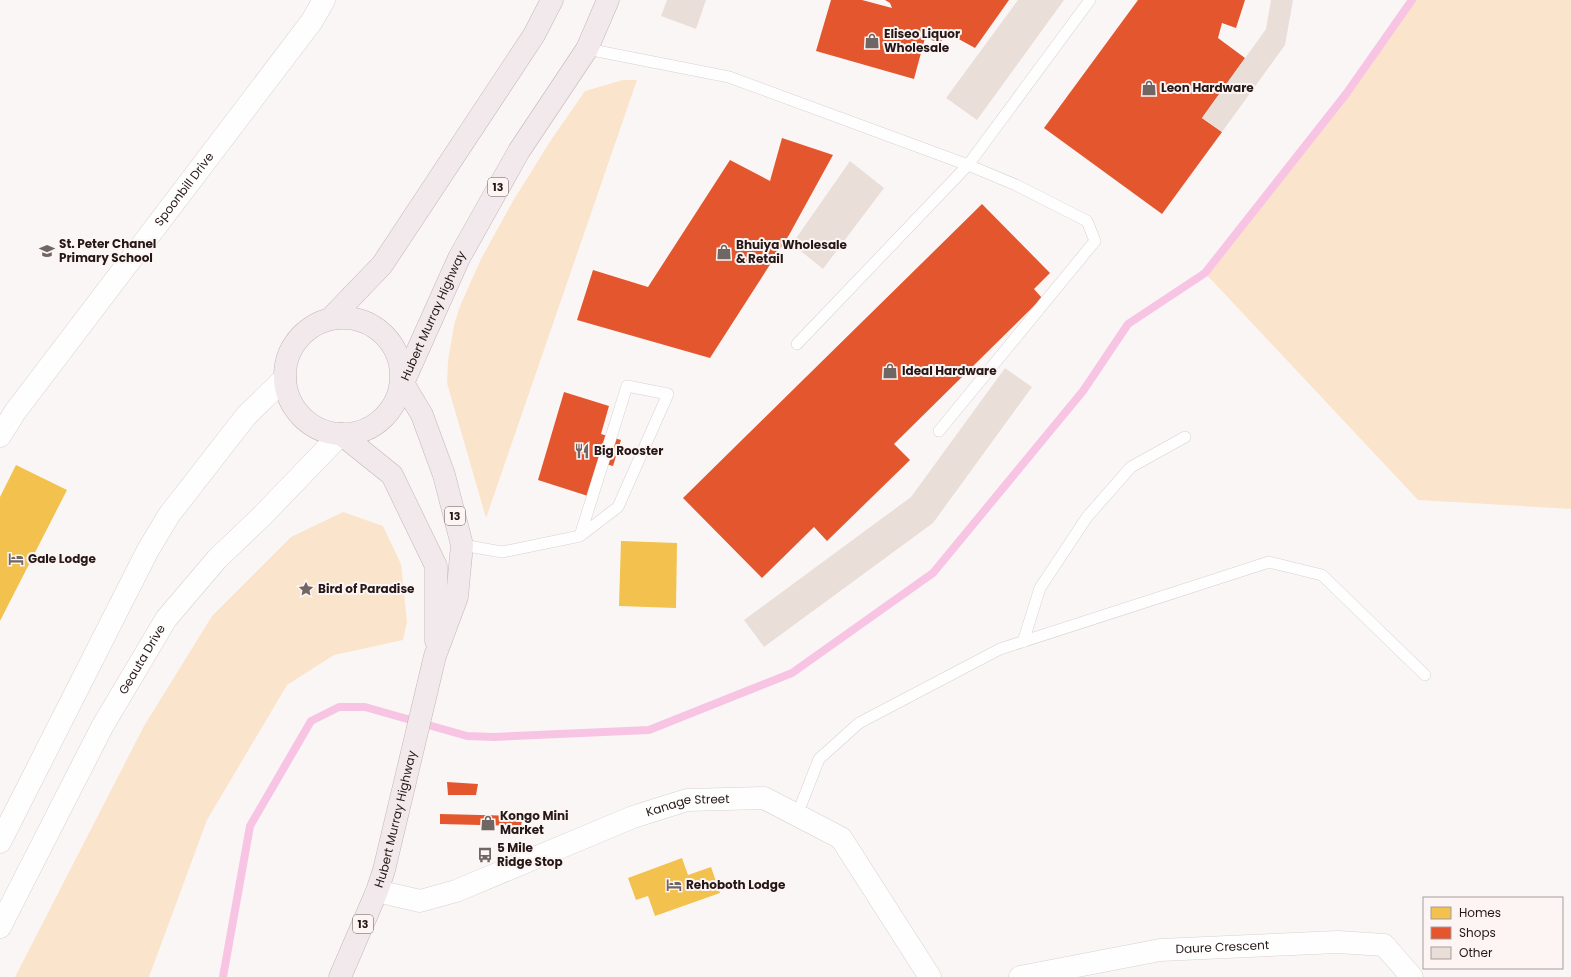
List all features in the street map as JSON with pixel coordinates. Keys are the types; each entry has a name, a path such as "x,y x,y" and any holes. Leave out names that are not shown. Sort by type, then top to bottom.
{"highway":[{"path":"330,319 382,265 534,35 552,0"},
{"name":"Hubert Murray Highway","path":"340,977 377,891 384,870 435,656 457,597 462,545 439,460 422,415 403,383 459,258 519,150 587,49 608,0"},
{"path":"348,317 366,322 381,331 393,345 399,361 403,383 397,400 384,418 364,431 342,434 326,433 312,425 298,413 288,397 285,378 287,359 296,341 311,327 330,319 348,317"},
{"name":"Hubert Murray Highway","path":"342,434 392,475 436,566 435,656"}],"street":[{"name":"Spoonbill Drive","path":"0,436 14,412 312,21 324,0"},
{"path":"0,842 148,550 169,515 246,416 285,378"},
{"name":"Geauta Drive","path":"0,927 102,727 166,619 217,559 268,511 342,434"},
{"name":"Kanage Street","path":"377,891 420,901 456,891 634,817 687,800 764,798 841,838 930,977"},
{"name":"Daure Crescent","path":"1020,977 1160,950 1338,942 1384,944 1412,977"}],"lane":[{"path":"797,344 968,164 1090,0"},
{"path":"587,49 729,77 968,164 1016,185 1087,221 1095,241 939,431"},
{"path":"462,545 502,552 580,536 618,507 668,394 627,386 580,536"},
{"path":"1023,642 1040,588 1087,517 1131,467 1184,437"},
{"path":"797,815 819,759 859,723 1000,649 1269,562 1322,575 1425,675"}],"shaded area":[{"path":"1412,0 1571,0 1571,509 1418,500 1205,273 1346,94"},
{"path":"623,80 637,80 486,518 447,383 448,361 454,325 460,306 481,259 513,201 551,140 585,91"},
{"path":"343,512 383,526 401,564 407,622 403,640 334,655 287,685 207,820 149,977 15,977 144,726 212,616 291,537"}],"building: Homes":[{"name":"Gale Lodge","path":"16,465 67,490 0,621 0,497"},
{"path":"621,541 677,543 676,608 619,606"},
{"name":"Rehoboth Lodge","path":"682,858 688,875 711,867 720,893 655,916 648,896 636,900 628,878"}],"building: Shops":[{"name":"Eliseo Liquor Wholesale","path":"831,0 862,0 892,8 890,3 885,0 1009,0 975,48 944,31 941,43 925,38 914,79 816,51"},
{"name":"Leon Hardware","path":"1138,0 1245,0 1236,28 1222,23 1218,38 1245,58 1202,118 1222,132 1162,214 1044,128"},
{"name":"Bhuiya Wholesale & Retail","path":"782,138 833,155 789,235 710,358 577,320 593,270 648,287 730,160 770,181"},
{"name":"Ideal Hardware","path":"982,204 1050,273 1034,289 1042,298 894,444 910,460 827,541 814,527 762,578 683,498"},
{"name":"Big Rooster","path":"564,392 609,406 601,434 621,440 613,466 598,462 588,496 538,480"},
{"path":"447,782 478,784 476,795 448,795"},
{"path":"440,814 523,816 521,826 440,824"}],"building: Other":[{"path":"667,0 706,0 696,29 661,16"},
{"path":"1018,0 1064,0 977,120 946,98"},
{"path":"1271,0 1293,0 1285,45 1222,132 1202,118 1266,29"},
{"path":"850,161 884,188 823,269 792,244"},
{"path":"1005,368 1032,387 933,523 764,647 744,620 911,497"}],"waterway":[{"path":"223,977 250,826 311,721 339,707 365,707 467,736 494,737 649,730 792,673 933,573 1083,391 1128,324 1205,273 1346,94 1412,0"}],"place":[{"name":"Eliseo Liquor Wholesale","path":"872,41"},
{"name":"Leon Hardware","path":"1149,88"},
{"name":"St. Peter Chanel Primary School","path":"47,251"},
{"name":"Bhuiya Wholesale & Retail","path":"724,252"},
{"name":"Ideal Hardware","path":"890,371"},
{"name":"Big Rooster","path":"582,451"},
{"name":"Gale Lodge","path":"16,559"},
{"name":"Bird of Paradise","path":"306,589"},
{"name":"Kongo Mini Market","path":"488,823"},
{"name":"5 Mile Ridge Stop","path":"485,855"},
{"name":"Rehoboth Lodge","path":"674,885"}]}
